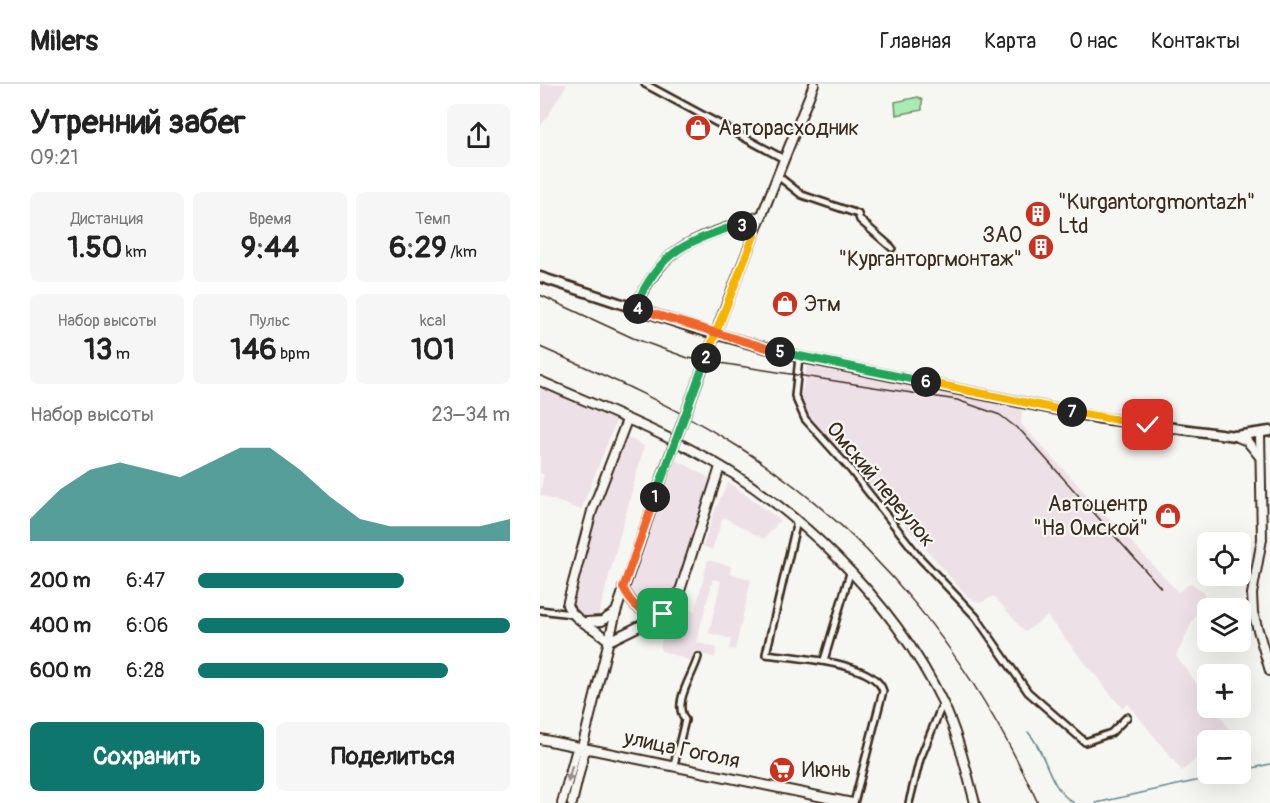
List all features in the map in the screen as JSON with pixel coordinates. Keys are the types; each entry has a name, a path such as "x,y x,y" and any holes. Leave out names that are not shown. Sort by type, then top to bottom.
{"main road":[{"path":"572,803 584,753 582,747 623,588 725,308 814,84"},
{"path":"634,308 657,268 673,251 703,236 762,215"},
{"path":"737,225 755,233"},
{"path":"540,277 634,308 799,357 1098,418 1235,436 1270,431"},
{"path":"540,381 690,449 720,467 797,521 850,573 912,646 943,703 952,725 975,803"},
{"path":"609,641 587,622 571,614 567,606 592,511 627,420"},
{"path":"1260,433 1262,539 1252,594 1253,613 1270,671"},
{"path":"1235,436 1247,441 1260,457"},
{"path":"609,641 668,612 677,600 720,467"},
{"path":"623,588 632,605 639,611 663,614"},
{"path":"587,622 602,621 616,612"},
{"name":"улица Гоголя","path":"540,739 853,803"},
{"path":"562,803 576,752 582,747"}],"street":[{"path":"645,84 784,159"},
{"path":"778,176 802,195 858,214 860,220 892,248"},
{"name":"Омский переулок","path":"799,357 795,396 805,419 850,469 920,558 976,617 1028,692 1085,742 1111,733 1127,717"},
{"path":"797,521 766,654 824,660 873,678 881,685 883,692 853,803"},
{"path":"824,660 850,573"},
{"path":"540,610 571,614"},
{"path":"674,765 685,720 681,715 680,705 698,657"},
{"path":"909,803 920,759 943,703"}],"shaded area":[{"path":"540,84 567,84 540,128"},
{"path":"807,366 1022,407 1021,424 1178,592 1191,583 1205,594 1203,598 1197,598 1197,611 1176,656 1197,684 1197,718 1222,718 1229,730 1197,730 1197,758 1182,771 1128,704 1122,708 1047,616 1025,632 994,596 979,603 967,596 809,416 801,396"},
{"path":"540,387 616,421 581,510 540,495 544,474 540,473"},
{"path":"623,435 644,446 598,617 579,616 570,608 594,512"},
{"path":"675,459 713,480 668,606 655,609 636,602 630,593"},
{"path":"728,482 780,520 764,539 723,517 712,550 703,546"},
{"path":"708,560 731,566 730,573 751,580 735,650 729,649 731,639 709,633 721,581 713,579 696,642 716,648 715,658 694,651 691,661 660,650 663,633 680,608 695,611"}],"green space":[{"path":"918,97 922,100 922,110 896,115 895,102"}],"waterway":[{"path":"1028,732 1040,750 1058,788 1074,803"},
{"path":"1251,768 1270,764"},
{"path":"1096,803 1197,781"}],"railway":[{"path":"540,295 633,338 688,358 957,400 1000,415 1022,432 1161,588"},
{"path":"540,347 643,394 718,434 791,484 836,521 878,561 951,650 983,699 1038,803"}],"place":[{"name":"Авторасходник","path":"698,128"},
{"name":"\"Kurgantorgmontazh\" Ltd","path":"1038,214"},
{"name":"ЗАО \"Курганторгмонтаж\"","path":"1041,247"},
{"name":"Этм","path":"785,304"},
{"name":"Автоцентр \"На Омской\"","path":"1168,516"},
{"name":"Июнь","path":"782,770"}],"route":[{"path":"663,614 648,614 639,611 632,605 623,588 666,466 696,387 725,308 755,233 744,226 737,225 703,236 683,245 666,257 634,308 698,328 756,346 799,357 1098,418 1148,425"}]}
